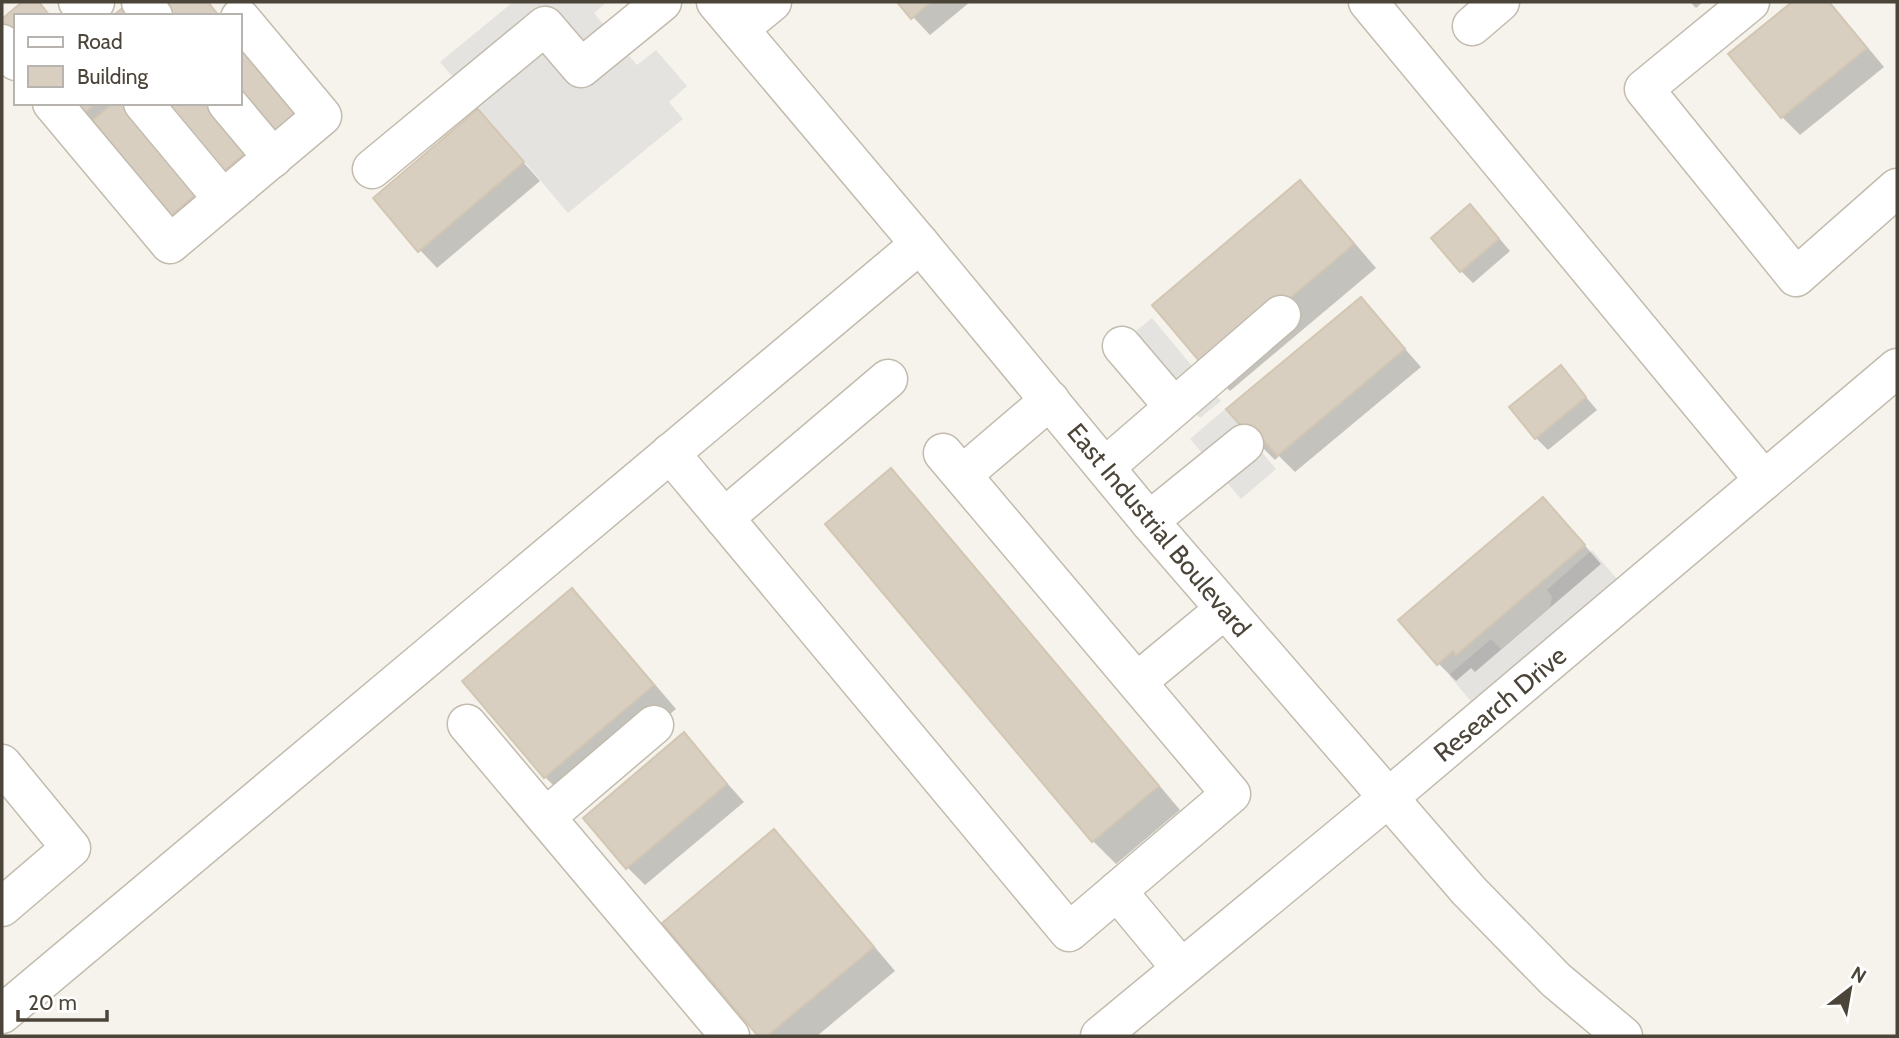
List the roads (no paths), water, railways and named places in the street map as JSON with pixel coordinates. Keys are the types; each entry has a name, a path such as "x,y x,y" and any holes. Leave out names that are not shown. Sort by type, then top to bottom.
{"street":[{"path":"372,169 545,26 581,68 662,2"},
{"path":"728,15 772,2"},
{"path":"1368,2 1764,480"},
{"path":"1750,2 1644,89 1796,277 1897,188"},
{"name":"East Industrial Boulevard","path":"728,15 1149,521 1388,798 1512,938 1556,980 1623,1036"},
{"path":"54,105 170,244 322,116 242,21"},
{"path":"2,44 14,59"},
{"path":"145,105 223,199"},
{"path":"228,105 272,158"},
{"path":"2,1014 920,243"},
{"path":"1105,467 1282,315"},
{"path":"1122,346 1174,407"},
{"name":"Research Drive","path":"1100,1036 1388,798 1897,368"},
{"path":"724,518 888,379"},
{"path":"670,453 1069,932 1231,794 952,464 1050,400"},
{"path":"1149,521 1244,444"},
{"path":"1137,682 1225,609"},
{"path":"467,724 730,1036"},
{"path":"546,817 654,724"},
{"path":"2,764 71,848 2,907"},
{"path":"1116,891 1181,968"}]}
